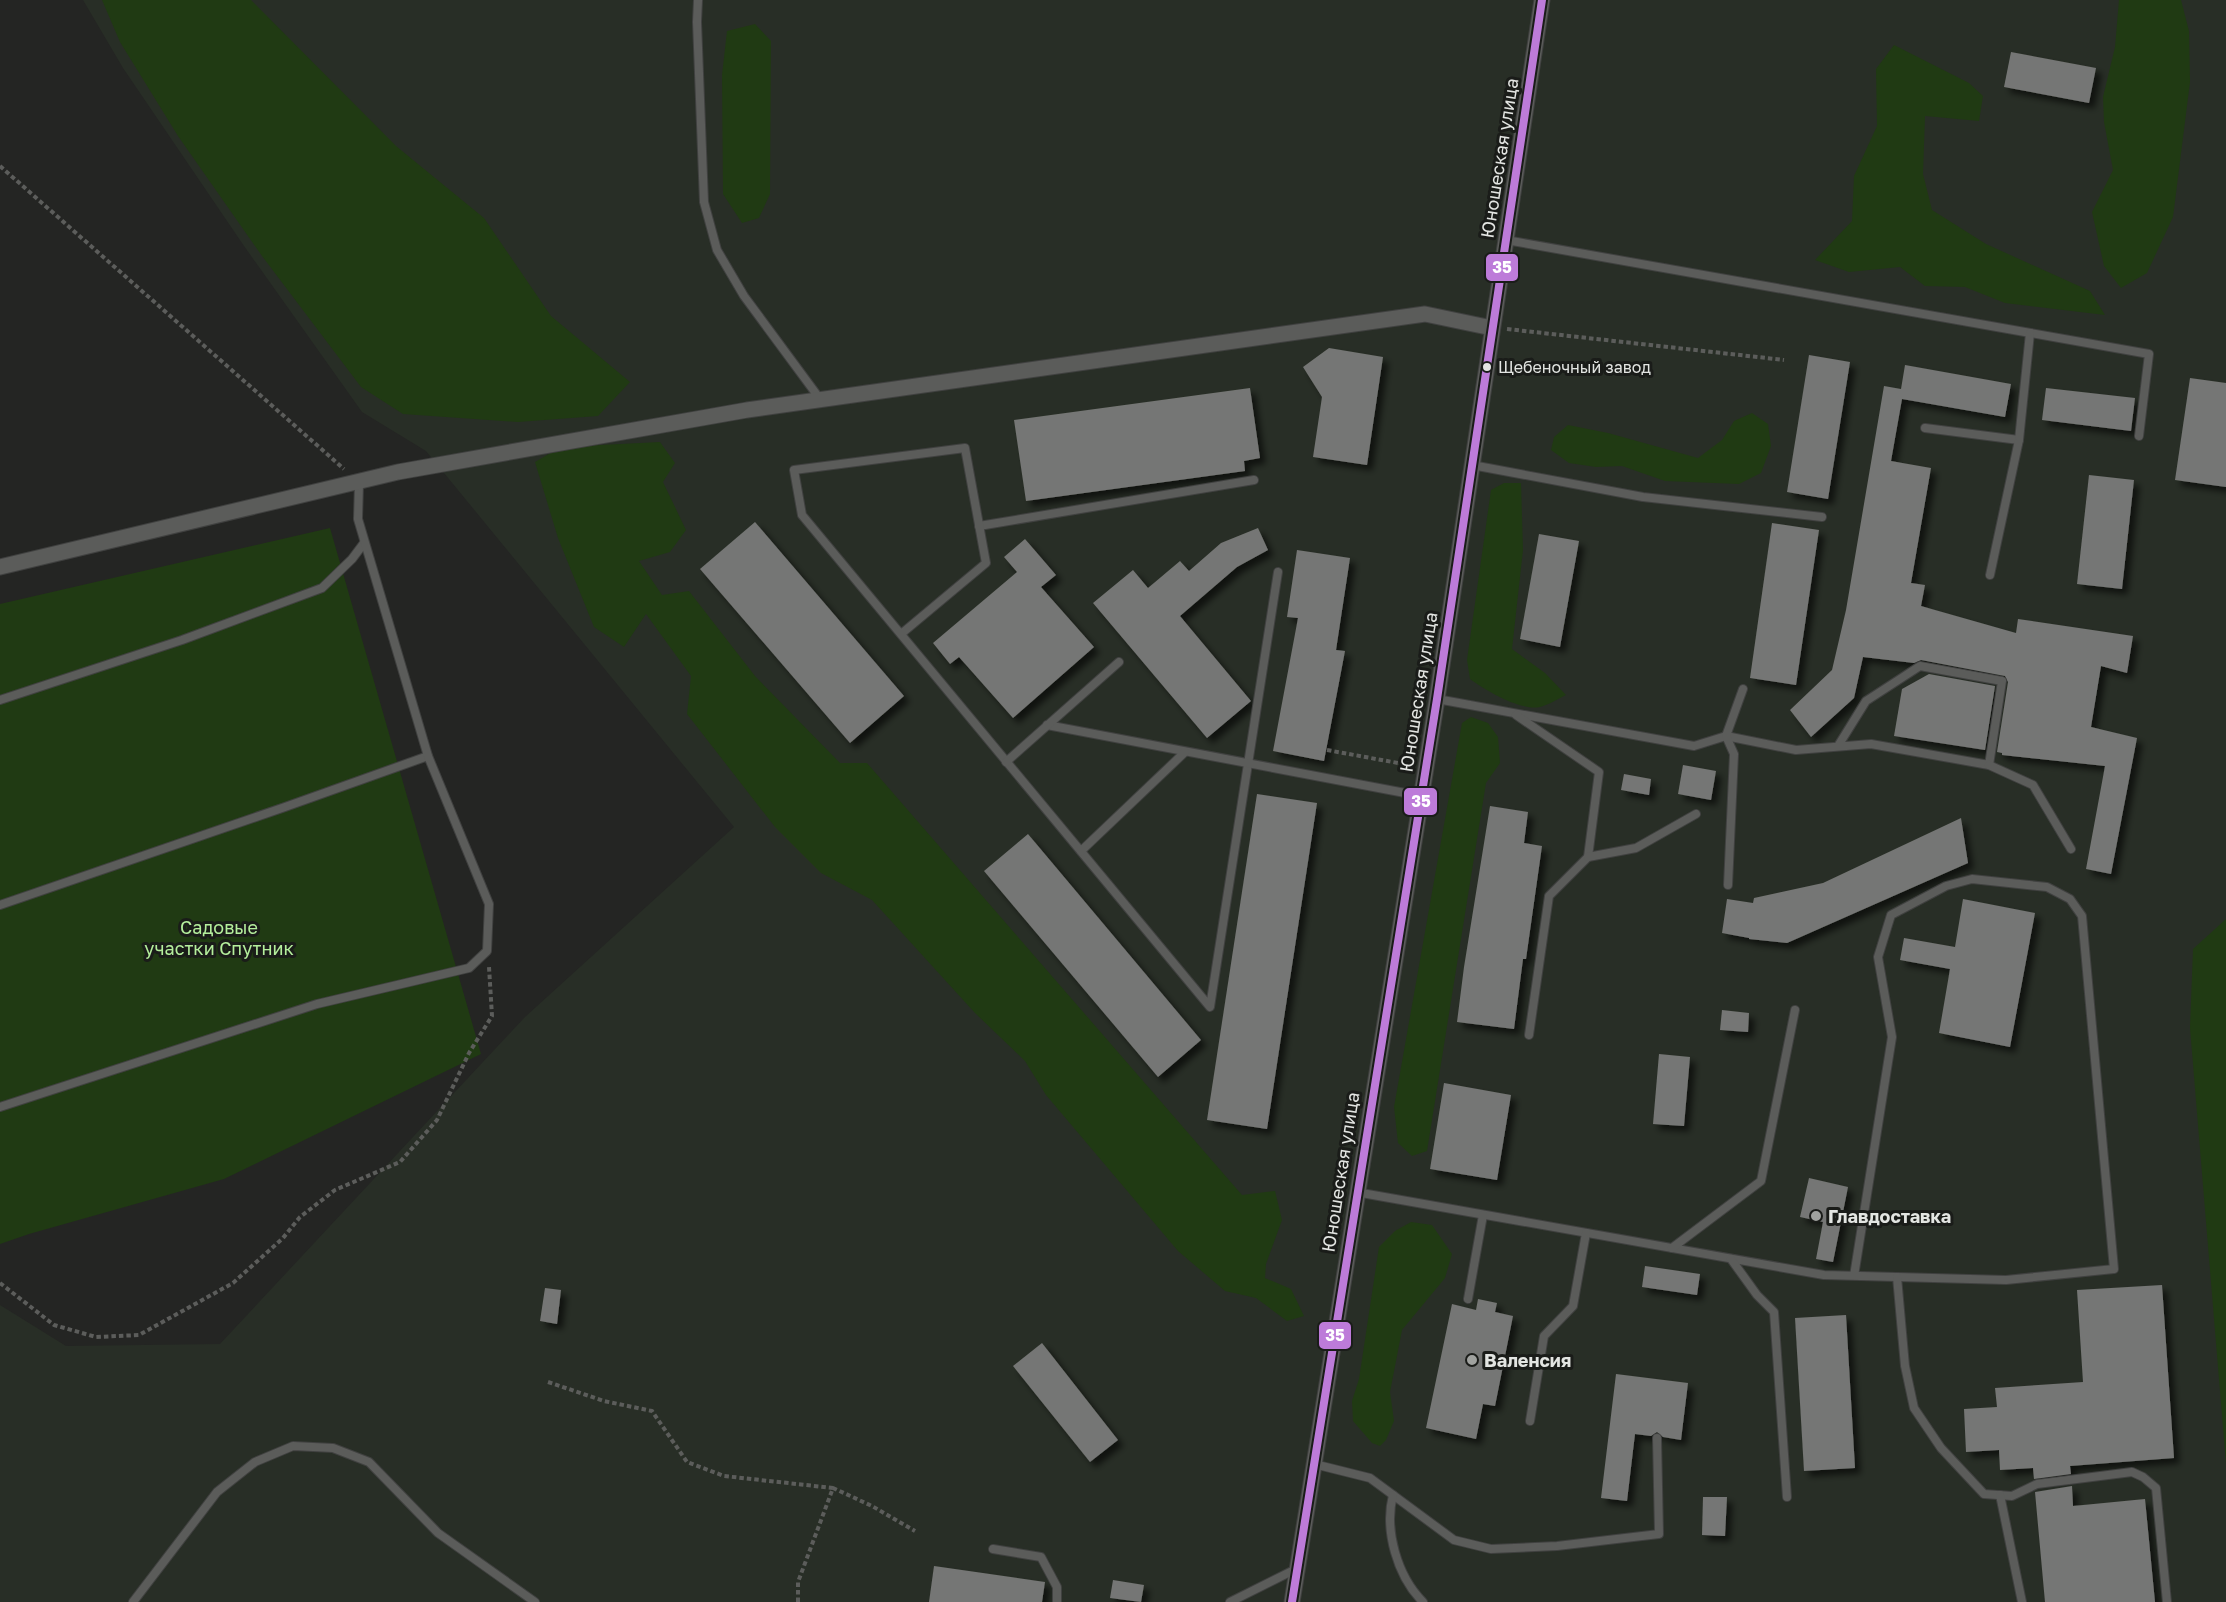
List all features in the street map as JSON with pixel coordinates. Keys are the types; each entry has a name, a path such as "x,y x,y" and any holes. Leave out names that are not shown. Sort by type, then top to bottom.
{"street":[{"name":"Юношеская улица","path":"1292,1602 1356,1192 1437,699 1542,0"},
{"path":"0,567 398,472 747,410 1425,314 1492,328"}],"lane":[{"path":"698,0 704,202 717,250 744,296 820,399"},
{"path":"1506,240 2149,354 2139,436"},
{"path":"1990,575 2019,440 2030,333"},
{"path":"1925,428 2019,440"},
{"path":"901,634 986,563 965,448 794,470 802,515 1210,1007 1278,572"},
{"path":"1472,465 1643,497 1822,517"},
{"path":"979,526 1254,480"},
{"path":"0,1107 317,1004 469,968 487,951 489,904 428,756 364,543 358,519 359,483"},
{"path":"0,700 182,640 322,588 352,559 364,543"},
{"path":"1006,762 1119,662"},
{"path":"1838,746 1866,701 1920,666 2002,681 1989,765"},
{"path":"1728,885 1734,754 1726,736 1743,689"},
{"path":"1437,699 1694,746 1726,736 1796,750 1871,744 1989,765 2033,785 2071,849"},
{"path":"1512,713 1599,771 1588,857"},
{"path":"1047,725 1421,796"},
{"path":"1081,851 1185,752"},
{"path":"0,904 428,756"},
{"path":"1529,1035 1549,896 1588,857 1636,848 1696,814"},
{"path":"1356,1192 1824,1275 1854,1276 2006,1280 2114,1269 2082,916 2070,899 2047,887 1972,879 1946,886 1891,915 1878,957 1892,1037 1854,1276"},
{"path":"1672,1248 1761,1181 1795,1010"},
{"path":"1468,1299 1483,1215"},
{"path":"1530,1421 1544,1336 1573,1306 1586,1233"},
{"path":"1731,1259 1757,1295 1774,1312 1787,1497"},
{"path":"1897,1277 1905,1366 1914,1408 1941,1448 1984,1494 2012,1496 2037,1484 2132,1472 2143,1476 2156,1488 2167,1602"},
{"path":"1314,1464 1370,1478 1454,1540 1491,1549 1557,1546 1659,1534 1657,1438"},
{"path":"133,1602 217,1492 255,1462 293,1446 333,1448 369,1462 438,1533 535,1602"},
{"path":"1393,1495 1389,1512 1396,1560 1423,1602"},
{"path":"2000,1495 2022,1602"},
{"path":"993,1548 1041,1557 1057,1587 1056,1602"},
{"path":"1230,1602 1298,1568"}],"path":[{"path":"0,166 359,483"},
{"path":"1492,328 1784,360"},
{"path":"1327,750 1398,763"},
{"path":"0,1283 54,1325 96,1337 140,1335 233,1283 283,1238 300,1217 335,1190 400,1162 437,1120 469,1053 492,1016 487,951"},
{"path":"548,1382 604,1401 652,1411 687,1462 724,1476 833,1488 872,1506 915,1531"},
{"path":"798,1602 798,1582 833,1488"}],"shaded area":[{"path":"83,0 2226,0 2226,1602 0,1602 0,1305 66,1346 220,1344 525,1017 734,827 426,451 362,412 244,246 123,68"}],"green space":[{"path":"102,0 251,0 396,146 484,218 551,316 630,382 598,416 518,422 403,414 361,387 262,256 178,136 120,42"},
{"path":"2119,0 2181,0 2189,31 2190,82 2173,217 2147,273 2121,288 2104,266 2092,212 2113,170 2104,122 2103,97 2115,47"},
{"path":"755,24 771,41 770,194 759,218 742,223 723,194 722,75 727,31"},
{"path":"1894,45 1969,83 1983,96 1979,121 1925,116 1923,174 1932,210 1986,244 2090,291 2105,315 2005,303 1965,287 1925,286 1900,267 1849,272 1815,260 1852,221 1854,176 1877,126 1876,69"},
{"path":"1752,413 1768,424 1771,446 1761,473 1739,484 1665,481 1622,466 1596,467 1569,463 1551,450 1554,437 1568,425 1608,433 1698,458 1722,440 1734,421"},
{"path":"660,442 675,463 663,482 686,530 670,552 639,561 662,595 689,591 755,676 840,763 867,763 1242,1195 1275,1191 1282,1220 1266,1264 1265,1278 1291,1289 1304,1316 1287,1321 1256,1298 1225,1291 1178,1251 1046,1095 1025,1061 975,1013 872,900 821,873 775,827 687,714 691,676 646,614 624,647 594,627 558,538 535,462 561,447"},
{"path":"1504,483 1521,483 1523,550 1512,649 1545,673 1566,695 1540,707 1513,703 1493,694 1470,679 1467,660 1491,490"},
{"name":"Садовые участки Спутник","path":"330,528 481,1054 224,1179 0,1244 0,604"},
{"path":"1471,717 1488,723 1498,737 1500,763 1486,783 1427,1151 1412,1156 1398,1143 1394,1107 1462,723"},
{"path":"2226,919 2226,1464 2190,1028 2193,949"},
{"path":"1411,1222 1432,1225 1452,1254 1445,1278 1402,1330 1390,1392 1394,1421 1386,1440 1380,1446 1372,1443 1353,1421 1352,1401 1359,1379 1379,1247 1395,1231"}],"building":[{"path":"2011,52 2096,68 2089,103 2004,87"},
{"path":"1329,348 1383,357 1367,465 1313,457 1322,397 1303,367"},
{"path":"1809,355 1850,362 1828,499 1787,492"},
{"path":"1905,365 2011,384 2005,417 1902,399 1891,461 1931,468 1911,583 1925,585 1921,606 2016,633 2018,619 2133,636 2127,673 2101,666 2091,727 2137,738 2111,874 2086,869 2105,766 2002,755 1997,752 2008,682 2005,676 1921,660 1914,663 1863,657 1854,698 1811,737 1790,710 1832,670 1846,610 1884,386 1901,389"},
{"path":"2190,378 2226,383 2226,487 2175,480"},
{"path":"1250,388 1260,458 1244,461 1245,471 1026,501 1014,420"},
{"path":"2046,388 2135,398 2131,431 2042,420"},
{"path":"2089,475 2134,480 2122,589 2077,584"},
{"path":"755,522 904,696 850,743 700,569"},
{"path":"1772,523 1819,530 1796,685 1750,678"},
{"path":"1258,528 1268,550 1237,567 1180,616 1251,701 1207,738 1093,603 1133,570 1148,588 1180,561 1189,571 1221,543"},
{"path":"1539,534 1579,541 1560,647 1520,639"},
{"path":"1025,539 1056,575 1041,587 1094,647 1013,718 959,657 950,664 933,643 1017,572 1004,557"},
{"path":"1297,550 1350,558 1336,650 1345,651 1324,761 1273,751 1298,618 1287,617"},
{"path":"1929,674 1995,686 1985,750 1894,736 1902,689"},
{"path":"1683,765 1716,771 1711,800 1678,794"},
{"path":"1624,774 1651,779 1649,795 1621,790"},
{"path":"1257,794 1317,803 1267,1129 1207,1120"},
{"path":"1490,806 1528,812 1524,843 1542,846 1514,1029 1457,1022"},
{"path":"1961,818 1968,863 1787,943 1749,939 1722,933 1727,899 1753,903 1754,898 1823,883"},
{"path":"1028,834 1201,1040 1158,1077 984,871"},
{"path":"1963,899 2035,913 2010,1047 1939,1033 1950,969 1900,960 1904,938 1955,947"},
{"path":"1722,1010 1749,1013 1748,1032 1720,1030"},
{"path":"1659,1054 1690,1057 1684,1126 1653,1124"},
{"path":"1444,1083 1511,1095 1497,1180 1430,1169"},
{"path":"1809,1178 1848,1187 1833,1262 1816,1259 1823,1222 1800,1217"},
{"path":"1645,1266 1700,1274 1697,1295 1642,1287"},
{"path":"2162,1285 2174,1458 2070,1466 2071,1474 2034,1479 2033,1468 2000,1470 1999,1450 1966,1452 1964,1409 1997,1407 1995,1388 2083,1382 2077,1290"},
{"path":"545,1288 561,1290 557,1324 540,1321"},
{"name":"Валенсия","path":"1478,1299 1497,1303 1495,1312 1513,1316 1495,1406 1483,1404 1476,1439 1426,1428 1452,1304 1476,1310"},
{"path":"1846,1315 1855,1468 1804,1471 1795,1318"},
{"path":"1042,1343 1118,1440 1090,1462 1013,1366"},
{"path":"1616,1374 1688,1383 1681,1440 1663,1437 1657,1432 1651,1436 1635,1434 1627,1501 1601,1498"},
{"path":"2072,1486 2073,1506 2145,1499 2155,1602 2045,1602 2035,1492"},
{"path":"1703,1497 1727,1497 1725,1536 1702,1535"},
{"path":"934,1566 1045,1582 1042,1602 929,1602"},
{"path":"1113,1580 1144,1585 1141,1602 1110,1598"}],"transit line":[{"name":"35","path":"1292,1602 1437,699 1542,0"}],"place":[{"name":"Щебеночный завод","path":"1487,367"},
{"name":"Главдоставка","path":"1816,1216"},
{"name":"Валенсия","path":"1472,1360"}]}
